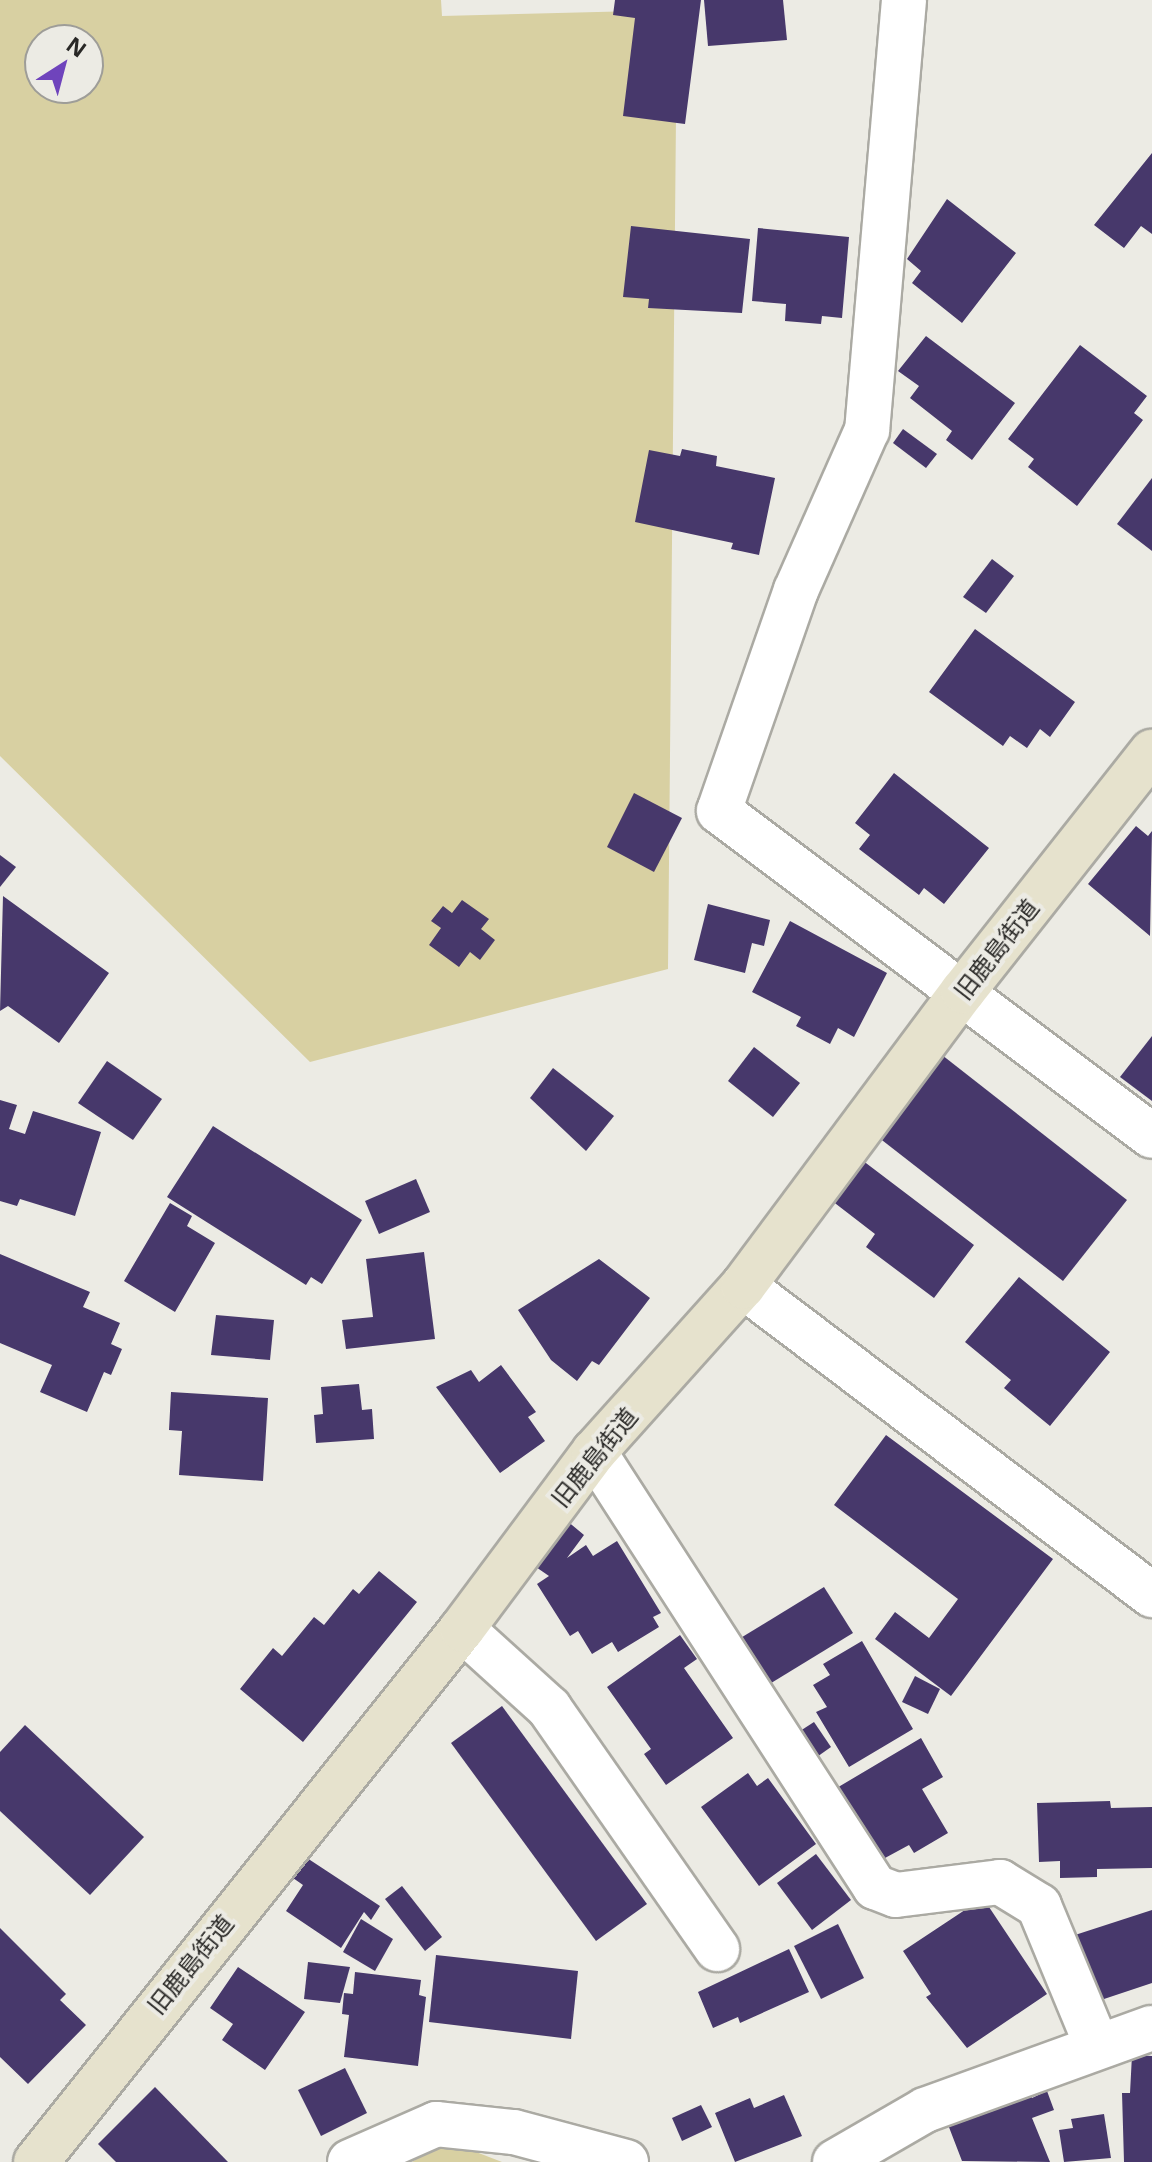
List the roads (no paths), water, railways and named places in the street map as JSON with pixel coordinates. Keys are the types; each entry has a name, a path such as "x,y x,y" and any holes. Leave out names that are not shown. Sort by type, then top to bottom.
{"street":[{"path":"904,0 867,430 796,590 719,811 963,991 1152,1136"},
{"name":"旧鹿島街道","path":"36,2162 462,1629 594,1452 743,1286 963,991 1152,752"},
{"path":"743,1286 1152,1595"},
{"path":"594,1452 875,1887 896,1895 1000,1882 1039,1906 1097,2046"},
{"path":"462,1629 549,1708 717,1949"},
{"path":"835,2162 925,2110 1152,2028"},
{"path":"350,2162 436,2124 514,2132 626,2162"}]}
